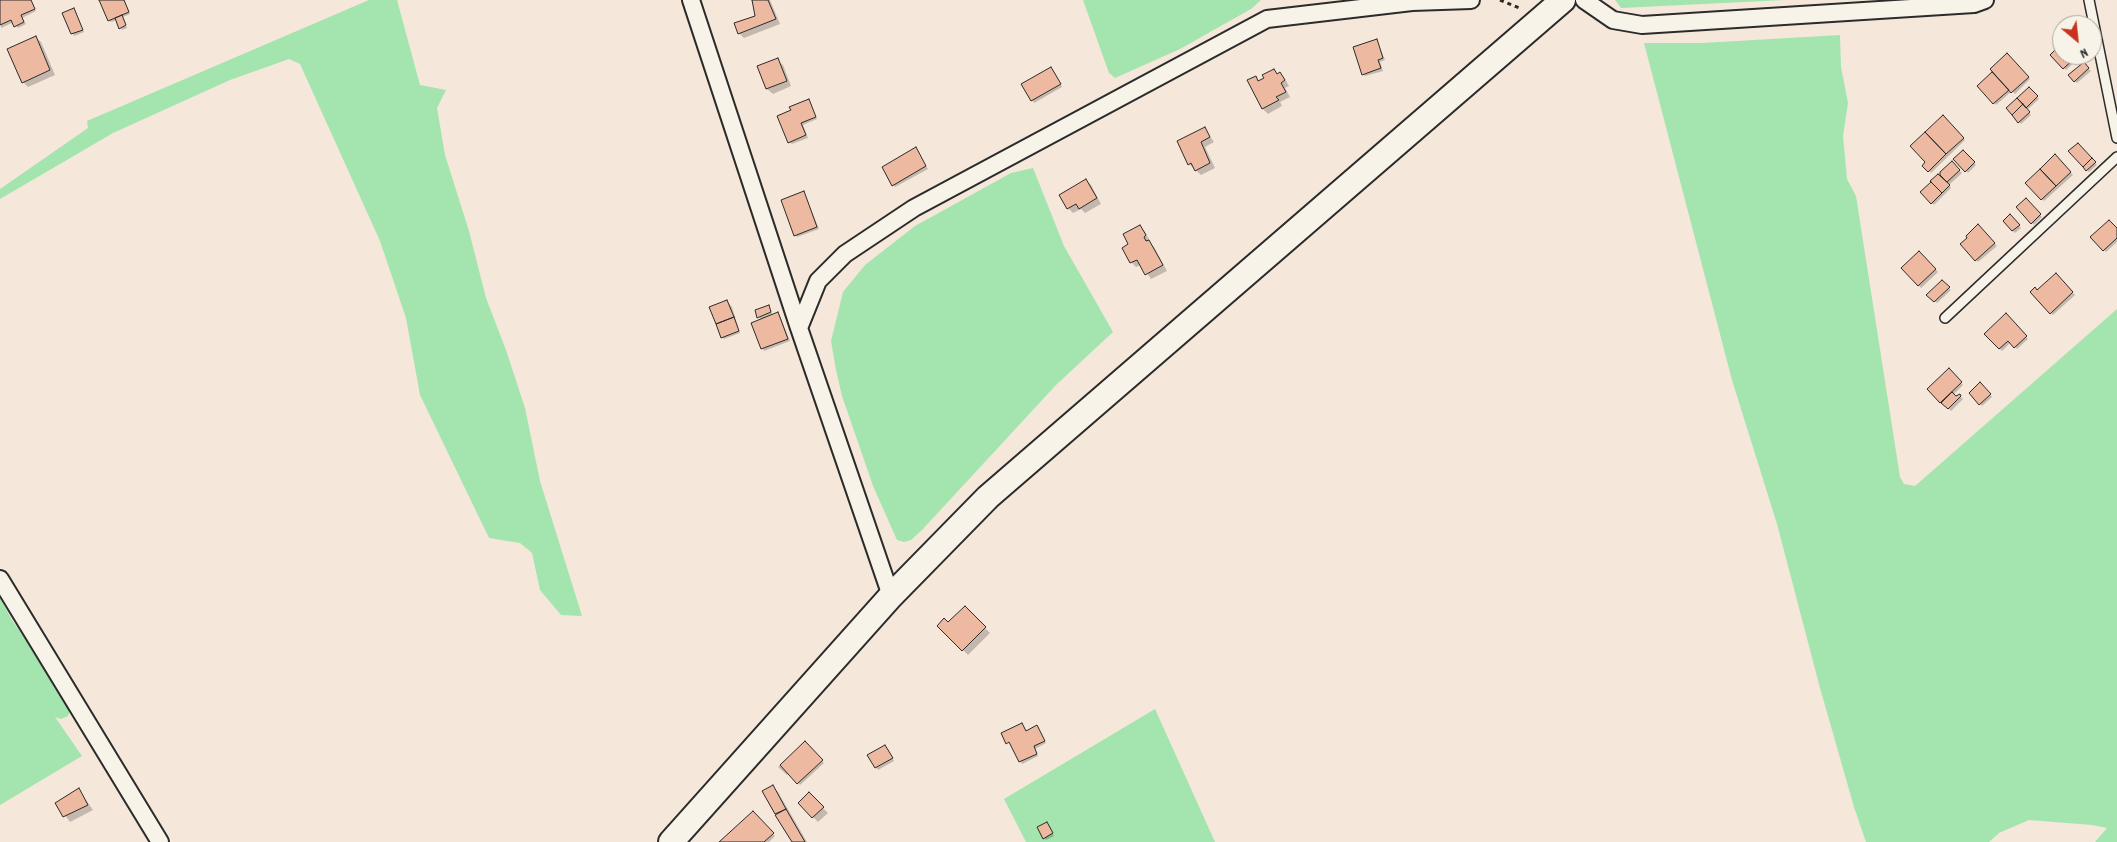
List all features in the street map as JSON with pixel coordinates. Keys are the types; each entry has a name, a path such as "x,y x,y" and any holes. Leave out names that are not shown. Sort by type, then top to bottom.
{"street":[{"path":"691,0 799,328 891,596"},
{"path":"799,328 818,281 845,254 906,213 1267,19 1412,2 1471,0"},
{"path":"671,842 891,596 988,497 1564,0"},
{"path":"1584,0 1613,20 1642,25 1974,4 1985,0"},
{"path":"0,579 160,842"}],"lane":[{"path":"2089,0 2117,138"},
{"path":"1944,318 2117,157"}],"green space":[{"path":"369,0 397,0 420,85 446,90 437,108 445,155 469,231 486,298 525,408 540,481 582,616 561,615 540,590 532,553 520,543 489,538 420,395 406,318 380,241 300,64 289,59 230,80 113,133 0,199 0,189 88,128 87,121"},
{"path":"1083,0 1261,0 1251,9 1180,49 1115,78 1109,73"},
{"path":"1615,0 1785,0 1621,8"},
{"path":"1840,35 1841,67 1848,103 1843,136 1847,179 1856,196 1900,477 1904,484 1915,486 2117,309 2117,842 2095,842 2107,828 2029,820 1999,833 1989,842 1866,842 1820,688 1777,524 1732,380 1644,43 1702,43"},
{"path":"1033,168 1064,246 1113,332 1056,385 922,530 911,540 904,542 897,540 873,486 842,396 836,370 831,341 843,292 865,265 915,226 1011,173"},
{"path":"0,598 12,620 64,694 71,709 68,716 61,719 55,717 82,756 0,805"},
{"path":"1155,709 1215,842 1026,842 1004,799"}],"building":[{"path":"0,0 31,0 35,9 21,15 24,22 14,27 11,20 0,25"},
{"path":"99,0 124,0 129,12 108,21"},
{"path":"752,0 768,0 776,19 738,34 734,23 755,16"},
{"path":"74,8 83,30 71,34 62,13"},
{"path":"122,15 126,25 119,29 115,18"},
{"path":"36,36 50,70 22,83 7,49"},
{"path":"1377,39 1383,58 1378,60 1381,68 1362,75 1353,47"},
{"path":"2007,53 2029,77 2011,93 1990,69"},
{"path":"778,58 787,81 766,89 757,66"},
{"path":"2059,65 2067,65 2063,69"},
{"path":"2080,65 2086,65 2089,68 2074,82 2068,75"},
{"path":"1051,67 1061,84 1031,101 1021,84"},
{"path":"1274,69 1277,74 1280,72 1285,80 1281,83 1286,92 1276,97 1279,100 1262,109 1247,80 1256,76 1258,81 1264,78 1262,75"},
{"path":"1992,72 2009,90 1993,104 1977,86"},
{"path":"2029,87 2038,96 2026,108 2017,98"},
{"path":"2017,98 2023,104 2012,115 2006,108"},
{"path":"809,99 816,117 801,123 806,135 788,143 777,116 791,110 789,107"},
{"path":"2023,104 2030,112 2018,123 2012,115"},
{"path":"1943,115 1964,138 1946,154 1925,132"},
{"path":"1205,127 1210,137 1201,142 1210,163 1195,171 1191,163 1188,165 1177,141"},
{"path":"1925,132 1946,154 1928,172 1922,166 1925,162 1910,146"},
{"path":"2078,143 2092,158 2083,167 2068,151"},
{"path":"916,147 926,166 892,186 882,167"},
{"path":"1963,150 1975,162 1965,172 1953,159"},
{"path":"2055,154 2071,172 2056,186 2040,169"},
{"path":"2092,158 2096,162 2086,171 2083,167"},
{"path":"1952,161 1960,170 1947,182 1940,175 1940,172"},
{"path":"2040,169 2056,186 2041,200 2025,183"},
{"path":"1938,174 1950,185 1942,193 1930,181"},
{"path":"1086,179 1097,198 1079,209 1076,204 1067,209 1059,195"},
{"path":"1931,182 1942,193 1931,204 1920,192"},
{"path":"804,191 817,227 794,236 781,200"},
{"path":"2026,198 2041,214 2031,224 2016,207"},
{"path":"2010,214 2020,225 2012,231 2003,221"},
{"path":"2109,220 2117,228 2117,238 2103,251 2090,237"},
{"path":"1978,224 1995,243 1975,261 1960,244"},
{"path":"1140,225 1146,235 1144,237 1146,241 1149,240 1163,265 1145,275 1137,260 1130,263 1122,248 1128,244 1123,234"},
{"path":"1919,251 1936,269 1918,286 1901,268"},
{"path":"2056,273 2073,292 2050,314 2030,292 2035,287 2037,290"},
{"path":"1942,280 1950,287 1934,302 1926,295"},
{"path":"727,300 734,317 716,324 709,307"},
{"path":"769,305 771,312 757,318 755,310"},
{"path":"778,312 788,339 761,349 751,323"},
{"path":"2006,313 2027,336 2014,348 2008,341 1999,349 1984,334"},
{"path":"734,317 739,331 721,338 716,324"},
{"path":"1949,368 1962,382 1940,403 1927,389"},
{"path":"1980,382 1991,394 1979,405 1969,393"},
{"path":"1952,392 1956,396 1960,394 1961,396 1948,409 1941,403"},
{"path":"965,606 986,627 962,651 937,626 944,618 948,622"},
{"path":"1022,723 1026,731 1037,725 1045,741 1034,746 1037,754 1019,762 1009,742 1006,744 1001,733"},
{"path":"805,741 823,760 797,784 780,765"},
{"path":"885,745 893,758 875,768 867,755"},
{"path":"773,785 786,809 775,814 762,791"},
{"path":"79,788 88,805 63,817 55,803"},
{"path":"809,792 824,807 812,818 798,803"},
{"path":"786,809 805,842 792,842 775,815"},
{"path":"753,811 774,833 764,842 719,842"},
{"path":"1047,822 1053,833 1043,839 1037,827"}]}
